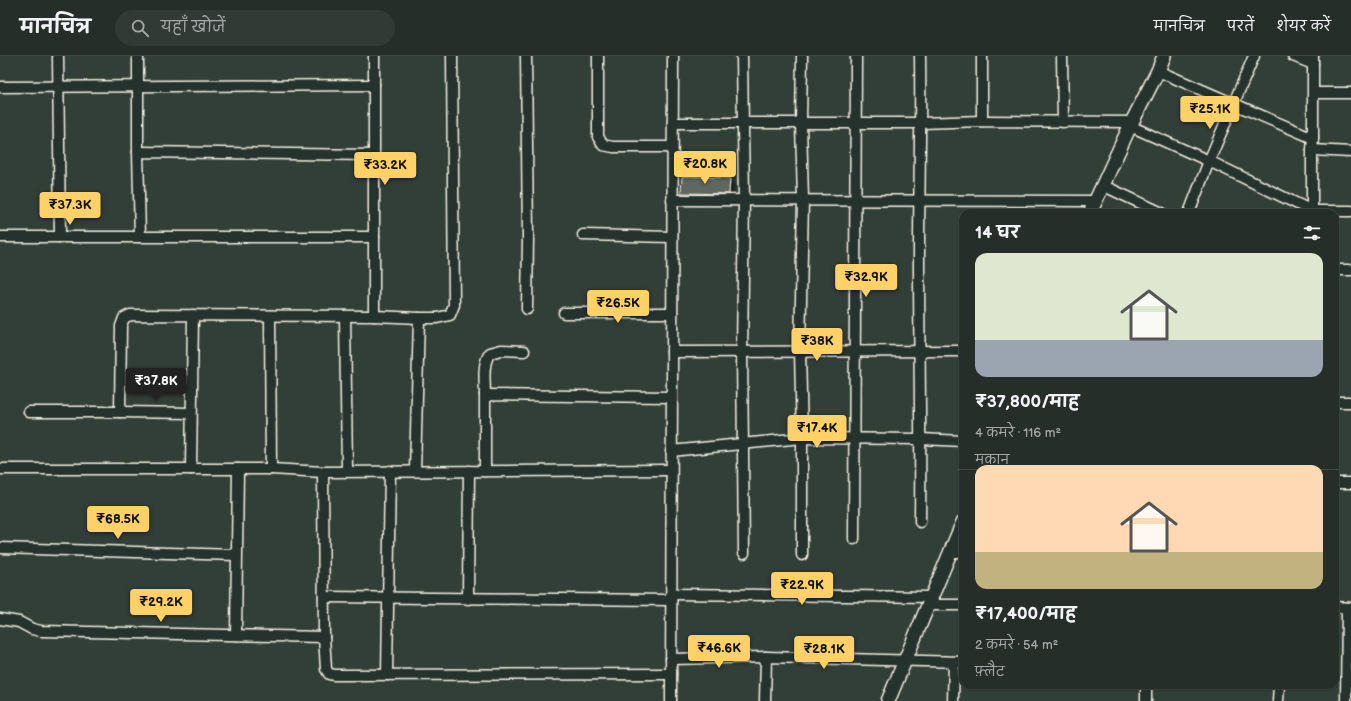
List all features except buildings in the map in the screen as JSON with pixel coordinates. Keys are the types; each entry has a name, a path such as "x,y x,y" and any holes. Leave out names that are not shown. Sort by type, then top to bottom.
{"street":[{"path":"58,56 60,237"},
{"path":"138,56 140,237"},
{"path":"374,56 374,316"},
{"path":"120,412 120,333 124,318 133,314 374,316 419,318 446,317 450,314 454,305 452,56"},
{"path":"526,56 528,236 527,309"},
{"path":"598,56 598,137 603,145 613,147 672,147"},
{"path":"671,701 673,56"},
{"path":"742,56 744,200 742,352 744,553"},
{"path":"802,56 801,123 803,200 800,352 802,555"},
{"path":"854,539 856,56"},
{"path":"920,56 920,522"},
{"path":"982,56 982,121"},
{"path":"1062,56 1063,122"},
{"path":"672,200 919,201 1093,207 1102,185 1164,56"},
{"path":"1191,209 1233,103 1254,56"},
{"path":"1293,56 1313,60 1314,93 1312,209"},
{"path":"1158,70 1313,138"},
{"path":"0,87 374,85"},
{"path":"1314,93 1351,93"},
{"path":"673,123 921,123 982,121 1131,124 1308,209"},
{"path":"1312,150 1351,152"},
{"path":"138,152 374,155"},
{"path":"1102,185 1153,209"},
{"path":"1339,211 1351,211"},
{"path":"583,235 672,236"},
{"path":"0,237 374,237"},
{"path":"1339,270 1351,270"},
{"path":"564,313 672,313"},
{"path":"191,469 193,315"},
{"path":"270,316 271,469"},
{"path":"345,316 347,472"},
{"path":"415,471 419,318"},
{"path":"485,471 486,359 490,353 501,350 524,351"},
{"path":"672,352 959,351"},
{"path":"485,394 672,397"},
{"path":"1339,402 1351,402"},
{"path":"29,412 191,413"},
{"path":"672,452 802,438 959,441"},
{"path":"0,469 271,469 323,472 672,470"},
{"path":"236,635 238,469"},
{"path":"387,676 390,471"},
{"path":"468,598 469,471"},
{"path":"323,472 324,637 326,672 329,674 336,676 671,674"},
{"path":"1339,483 1351,483"},
{"path":"888,701 931,601 957,552 959,542"},
{"path":"0,548 236,555"},
{"path":"324,597 671,597 931,601 959,604"},
{"path":"1339,607 1349,608 1349,670 1346,701"},
{"path":"0,619 19,622 40,631 324,637"},
{"path":"671,659 766,657 958,662 953,701"},
{"path":"765,701 766,657"},
{"path":"1146,689 1146,701"},
{"path":"1278,701 1279,689"}]}
